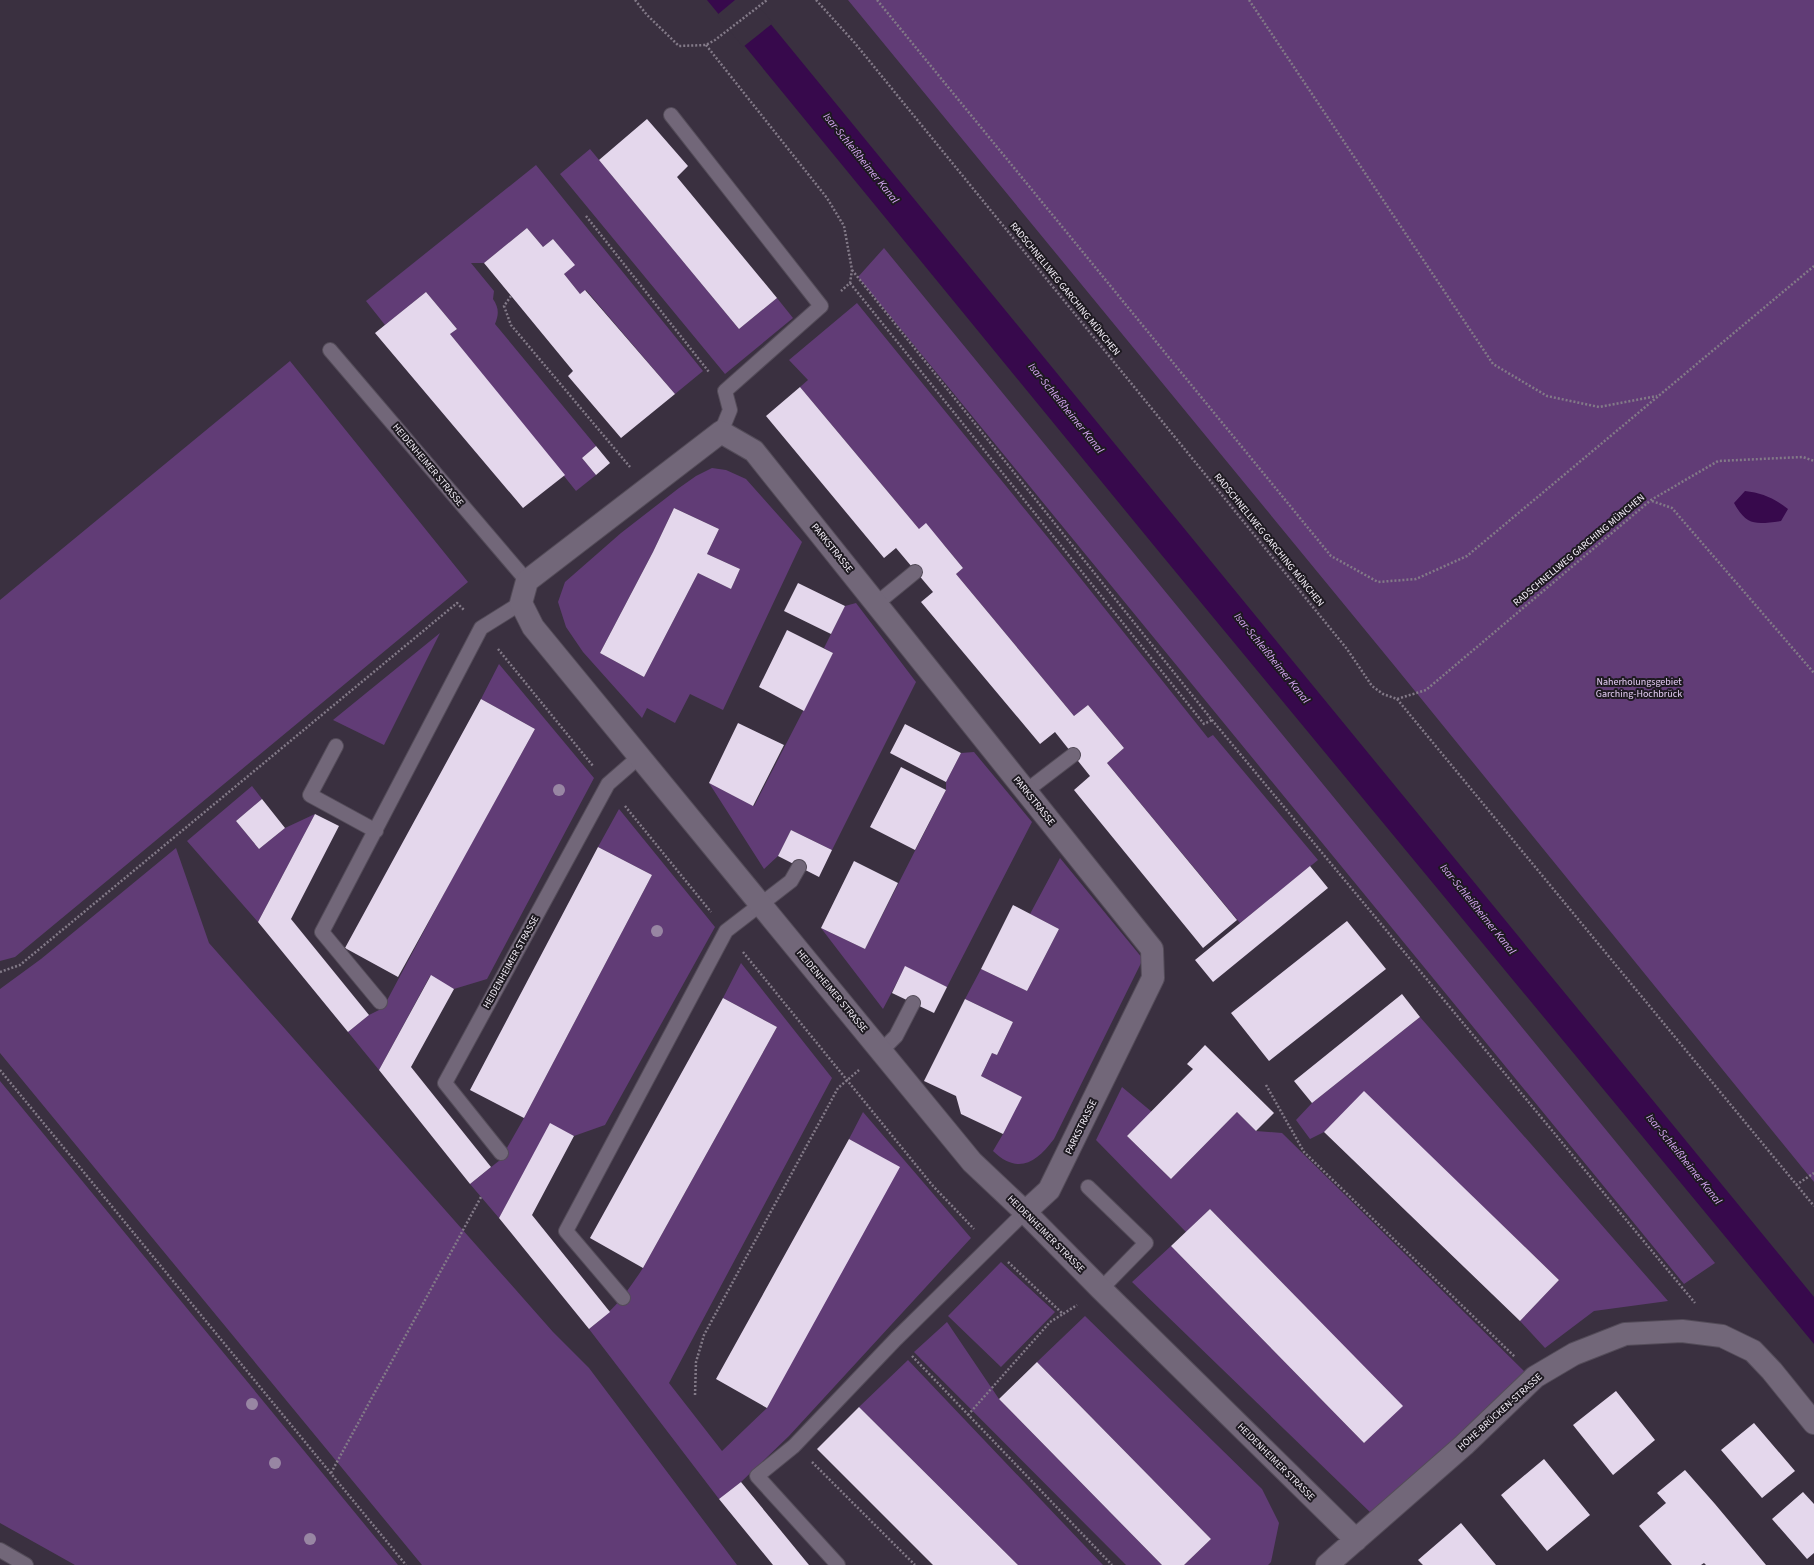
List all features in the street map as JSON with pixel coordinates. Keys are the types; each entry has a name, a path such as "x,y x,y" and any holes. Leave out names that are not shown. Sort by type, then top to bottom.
{"street":[{"path":"520,603 527,580 721,432"},
{"name":"PARKSTRASSE","path":"721,432 754,451 1152,949 1153,978 1049,1190 1025,1212"},
{"name":"HEIDENHEIMER STRASSE","path":"520,603 533,627 972,1162 1025,1212 1356,1540"},
{"name":"HOHE-BRÜCKEN-STRASSE","path":"1326,1565 1464,1445 1535,1377 1574,1354 1625,1334 1682,1331 1722,1336 1754,1351 1814,1423"}],"lane":[{"path":"671,115 821,306 725,391 730,410 721,432"},
{"name":"HEIDENHEIMER STRASSE","path":"330,350 527,580"},
{"path":"876,604 916,572"},
{"path":"380,1002 322,932 481,628 520,603"},
{"path":"336,746 310,795 376,831"},
{"path":"1026,791 1073,755"},
{"name":"HEIDENHEIMER STRASSE","path":"501,1153 445,1083 608,784 639,757"},
{"path":"623,1298 566,1231 726,931 791,881 799,867"},
{"path":"881,1051 896,1036 913,1003"},
{"path":"1088,1187 1146,1243 1101,1289"},
{"path":"838,1565 757,1476 794,1446 896,1339 1025,1212"},
{"path":"0,1550 26,1565"}],"path":[{"path":"635,0 679,46 706,45 715,40 766,0"},
{"name":"RADSCHNELLWEG GARCHING MÜNCHEN","path":"816,0 859,48 1224,497 1347,649 1372,686 1383,694 1397,699 1426,690 1651,500 1718,461 1803,457 1814,461"},
{"path":"877,0 1331,556 1378,582 1416,579 1467,556 1814,266"},
{"path":"1249,0 1461,319 1493,364 1547,396 1599,407 1659,396"},
{"path":"706,45 827,198 844,226 852,270 850,283 821,306"},
{"path":"586,216 725,391"},
{"path":"852,270 1212,720 1722,1336"},
{"path":"850,283 1204,724 1212,720"},
{"path":"511,296 504,306 511,325 647,488"},
{"path":"1651,500 1672,508 1814,673"},
{"path":"0,972 20,965 457,603 481,628 933,1186 992,1246 1063,1314"},
{"path":"1397,699 1814,1206"},
{"path":"694,1395 696,1362 704,1335 838,1088 881,1051"},
{"path":"0,1070 406,1565"},
{"path":"1266,1086 1304,1152 1535,1377"},
{"path":"1796,1184 1814,1173"},
{"path":"331,1473 481,1196"},
{"path":"968,1414 1050,1322 1101,1289"},
{"path":"896,1339 1112,1565"},
{"path":"794,1446 915,1565"}],"green space":[{"name":"Naherholungsgebiet Garching-Hochbrück","path":"848,0 1814,0 1814,1182 1393,664"},
{"path":"590,149 739,329 777,298 793,318 725,374 560,174"},
{"path":"536,165 703,371 675,394 586,290 580,294 564,274 574,265 553,239 543,247 527,228 484,263 471,263 494,291 493,299 498,311 495,324 596,446 582,458 596,475 576,491 450,334 457,329 426,292 385,325 366,301"},
{"path":"884,248 1715,1263 1684,1284 858,277"},
{"path":"857,303 1058,550 1208,738 1213,735 1318,860 1240,923 1107,763 1124,748 1088,705 1074,716 956,574 963,568 944,545 919,529 800,387 808,380 789,360"},
{"path":"290,361 468,582 15,957 0,961 0,600"},
{"path":"712,468 726,470 746,479 802,542 723,710 690,694 675,723 647,708 642,718 583,652 566,627 558,602 565,582 621,533 696,476","holes":["674,508 719,529 707,554 740,569 731,589 698,573 644,677 600,653 653,552"]},
{"path":"856,603 916,682 832,850 791,830 778,856 764,869 709,783 754,806 833,653 824,648 845,606"},
{"path":"440,633 384,745 333,720"},
{"path":"499,664 594,778 487,979 454,989 430,976 379,1070 348,1032 369,1015 383,1008 449,884 535,729 481,699"},
{"path":"974,752 1032,822 947,987 905,967 883,1009 821,928 865,949 946,790 946,782 961,753"},
{"path":"252,786 262,799 236,821 259,849 285,828 315,814 258,922 187,841"},
{"path":"619,809 715,927 605,1125 574,1136 550,1124 499,1218 470,1184 500,1160 524,1118 652,875 598,847"},
{"path":"176,848 209,943 553,1332 589,1368 737,1565 422,1565 0,1053 0,989 41,959"},
{"path":"1060,858 1143,959 1054,1139 1033,1160 1019,1164 1011,1163 993,1151 1021,1097 981,1076 992,1053 997,1055 1013,1022 965,999 981,969 1027,991 1059,929 1030,914"},
{"path":"741,963 832,1078 669,1383 722,1451 767,1408 897,1166 849,1139 863,1112 971,1238 789,1436 741,1482 719,1499 589,1329 606,1315 619,1301 643,1268 777,1027 723,998"},
{"path":"1420,1017 1668,1301 1594,1311 1545,1348 1520,1321 1559,1280 1364,1092 1324,1132 1310,1139 1296,1120 1312,1103"},
{"path":"0,1081 398,1565 75,1565 0,1523"},
{"path":"1122,1087 1152,1112 1127,1136 1171,1179 1237,1112 1256,1131 1282,1133 1529,1376 1372,1514 1132,1282 1171,1246 1364,1443 1402,1406 1210,1209 1186,1232 1096,1140"},
{"path":"1001,1262 1055,1312 1001,1367 948,1316"},
{"path":"1085,1316 1262,1489 1279,1523 1271,1562 1268,1565 1184,1565 1211,1539 1037,1362"},
{"path":"947,1322 999,1399 1162,1565 1126,1565 914,1352"},
{"path":"908,1360 1103,1565 1018,1565 859,1407"}],"water":[{"name":"Isar-Schleißheimer Kanal","path":"707,0 751,0 1814,1297 1814,1344 1160,553"},
{"path":"1745,491 1768,497 1788,509 1781,521 1759,523 1748,520 1743,516 1734,503"}],"pier":[{"path":"735,0 753,0 773,23 743,47 717,15"}],"building":[{"path":"647,119 688,166 677,177 777,298 739,329 599,160"},
{"path":"527,228 543,247 553,239 575,265 564,274 580,294 585,290 675,394 621,438 568,376 573,371 484,263"},
{"path":"426,292 457,329 450,334 565,475 523,508 375,333"},
{"path":"800,387 919,529 926,523 963,568 956,574 1074,716 1088,705 1124,748 1107,763 1237,920 1203,948 1074,790 1090,776 1055,732 1040,744 921,602 933,592 896,548 884,558 766,416"},
{"path":"596,446 610,463 596,475 582,458"},
{"path":"674,508 719,529 707,554 740,569 731,589 698,573 644,677 600,653 653,552"},
{"path":"798,583 845,606 831,634 784,611"},
{"path":"787,630 833,653 804,711 759,687"},
{"path":"481,699 535,729 398,977 345,948"},
{"path":"738,723 784,745 753,806 709,783"},
{"path":"905,724 961,753 946,782 890,753"},
{"path":"901,767 946,790 915,850 870,827"},
{"path":"262,799 285,828 259,849 236,821"},
{"path":"315,814 339,826 291,919 369,1015 348,1032 258,922"},
{"path":"791,830 832,850 819,877 778,856"},
{"path":"598,847 652,875 524,1118 470,1090"},
{"path":"854,861 898,883 865,949 821,928"},
{"path":"1310,866 1328,888 1213,982 1195,960"},
{"path":"1013,905 1059,929 1027,991 981,969"},
{"path":"1347,921 1386,969 1269,1061 1231,1013"},
{"path":"905,966 947,987 934,1013 892,993"},
{"path":"431,975 454,989 411,1067 491,1167 470,1184 379,1070"},
{"path":"1402,994 1420,1017 1312,1103 1294,1081"},
{"path":"723,998 777,1027 643,1268 590,1238"},
{"path":"965,999 1013,1022 997,1055 992,1053 981,1076 1022,1097 1003,1134 961,1114 956,1096 924,1081"},
{"path":"1205,1045 1274,1113 1256,1131 1237,1112 1171,1179 1127,1136 1193,1069 1187,1064"},
{"path":"1364,1091 1559,1280 1520,1321 1324,1132"},
{"path":"550,1123 574,1136 532,1215 610,1312 589,1329 499,1218"},
{"path":"849,1139 900,1167 767,1408 716,1379"},
{"path":"1210,1209 1403,1406 1364,1443 1171,1246"},
{"path":"1037,1362 1211,1539 1184,1565 1162,1565 999,1399"},
{"path":"1616,1391 1655,1440 1613,1475 1573,1425"},
{"path":"859,1407 1018,1565 933,1565 817,1449"},
{"path":"1754,1423 1795,1471 1762,1498 1721,1450"},
{"path":"1544,1459 1590,1515 1547,1551 1501,1495"},
{"path":"1685,1470 1766,1565 1706,1565 1704,1563 1701,1565 1672,1565 1660,1551 1639,1526 1666,1503 1657,1493"},
{"path":"741,1482 809,1565 773,1565 719,1499"},
{"path":"1803,1492 1814,1504 1814,1553 1807,1559 1772,1519"},
{"path":"1461,1523 1496,1565 1423,1565 1418,1560"}]}
